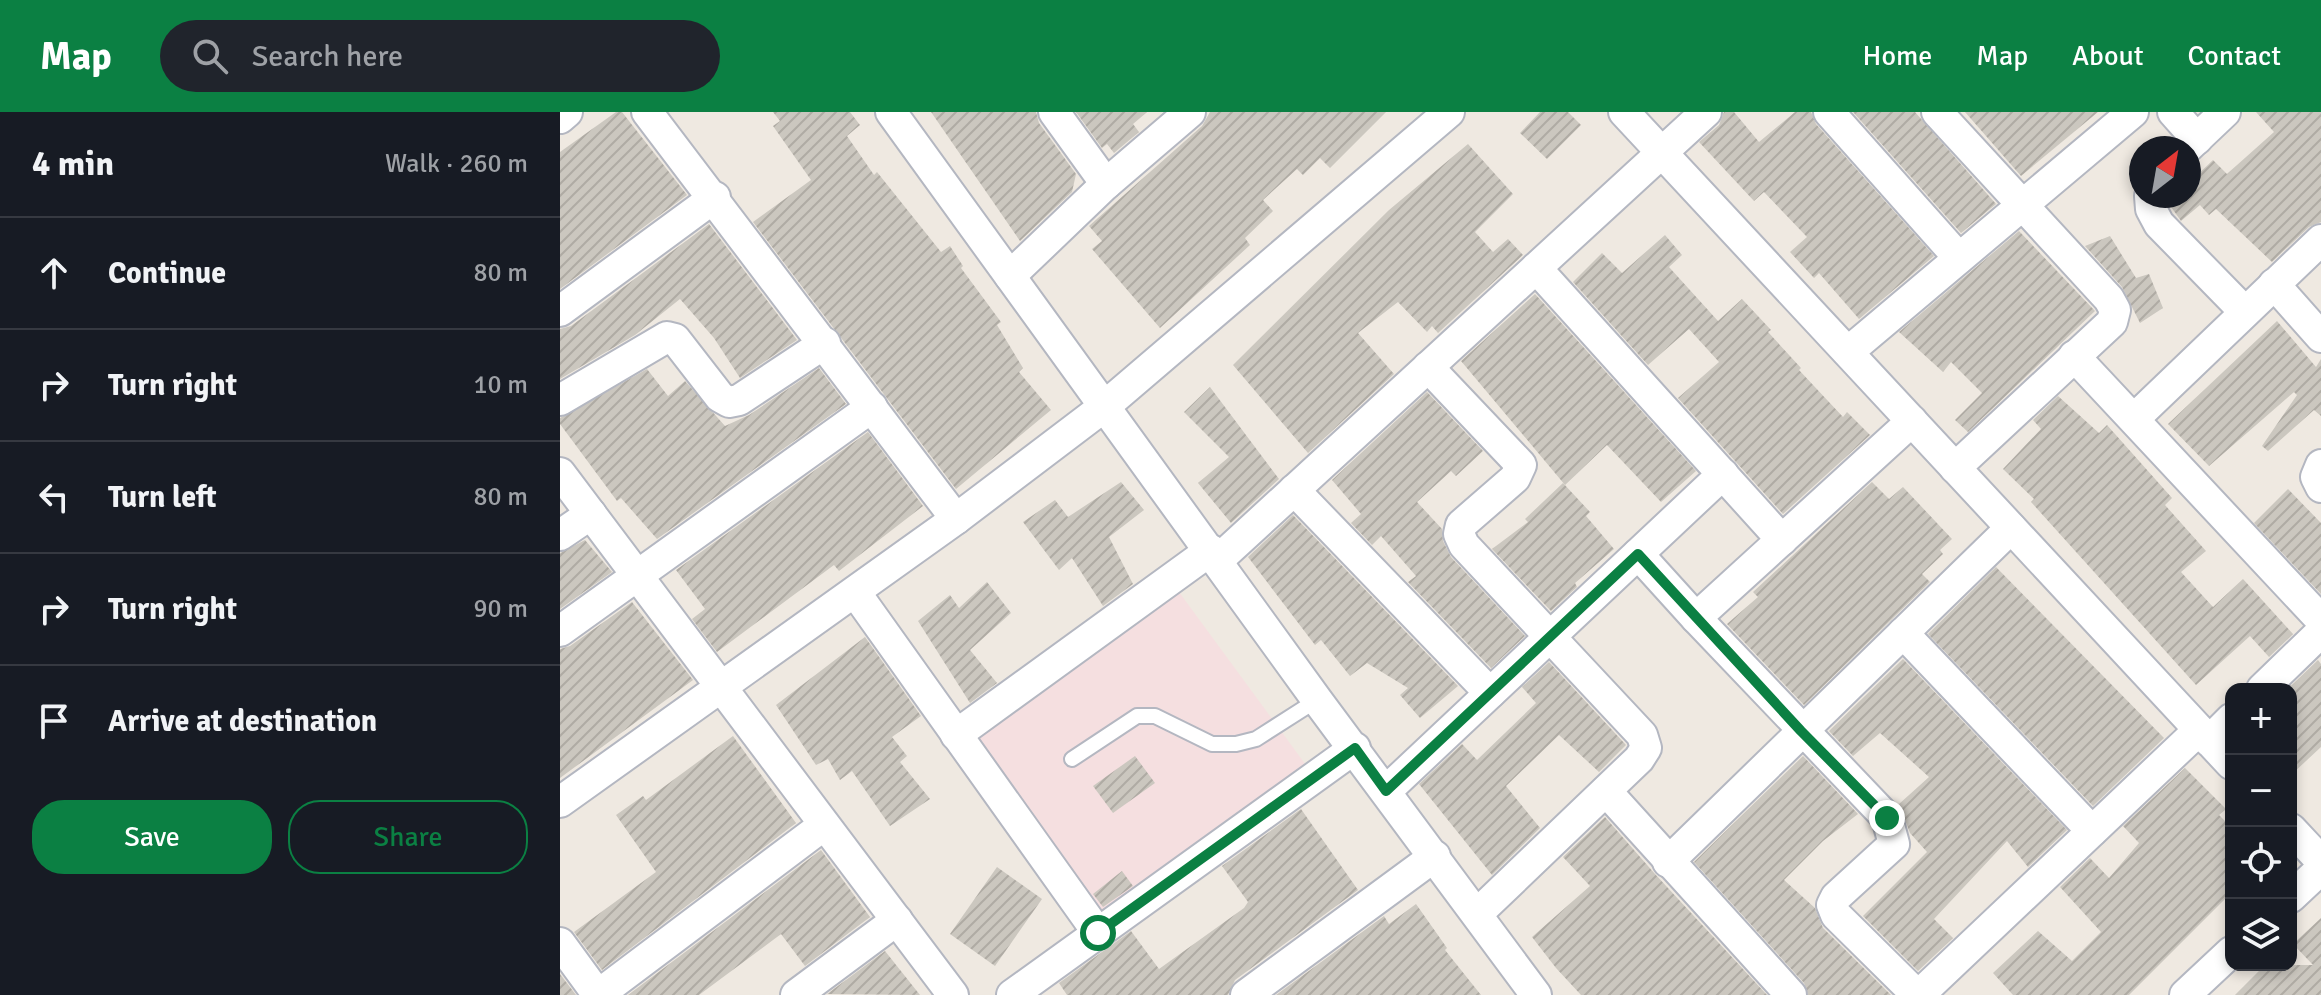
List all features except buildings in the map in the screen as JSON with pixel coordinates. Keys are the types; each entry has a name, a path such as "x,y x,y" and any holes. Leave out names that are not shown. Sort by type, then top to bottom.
{"street":[{"path":"647,112 715,197 956,519"},
{"path":"891,112 1535,995"},
{"path":"1054,112 1106,184"},
{"path":"560,802 956,519 1105,406 1449,112"},
{"path":"1624,112 2225,758"},
{"path":"956,735 1214,555 1294,490 1706,112"},
{"path":"1829,112 1959,258"},
{"path":"1937,112 2021,207 2109,299 2115,310 2112,322 1955,468"},
{"path":"1848,352 2133,112"},
{"path":"2173,112 2187,136"},
{"path":"2200,136 2225,112"},
{"path":"1010,276 1172,119"},
{"path":"560,311 715,197"},
{"path":"2151,208 2159,224 2245,312"},
{"path":"2134,419 2321,240"},
{"path":"1536,268 1782,540"},
{"path":"2274,284 2321,337"},
{"path":"560,400 667,337 675,339 720,397 729,402 739,400 825,343"},
{"path":"2074,356 2321,620"},
{"path":"1428,367 1521,465 1515,478 1461,525 1459,534 1464,545 1642,735 1646,748 1639,759 1477,914"},
{"path":"560,631 872,407"},
{"path":"1696,618 1912,421"},
{"path":"2321,465 2316,477 2321,487"},
{"path":"560,473 953,995"},
{"path":"1386,791 1723,474"},
{"path":"1294,490 1490,693"},
{"path":"560,535 591,514"},
{"path":"1668,862 2011,528"},
{"path":"1638,554 1801,731 1887,818 1893,831 1894,844 1836,897 1832,905 1836,915 1918,995 2092,831 2204,735 2225,723"},
{"path":"855,592 1098,933"},
{"path":"2268,683 2321,632"},
{"path":"1903,633 2092,831"},
{"path":"1012,995 1043,986 1098,933 1355,748"},
{"path":"1606,791 1791,995"},
{"path":"560,943 598,995 824,825"},
{"path":"2297,835 2321,861"},
{"path":"1246,995 1435,856"},
{"path":"2297,891 2321,869"},
{"path":"796,995 897,920"},
{"path":"2185,995 2225,958"}],"lane":[{"path":"1072,759 1137,716 1155,716 1212,744 1236,744 1256,739 1317,700"}],"shaded area":[{"path":"1179,592 1311,772 1105,921 973,741"}],"route":[{"path":"1098,933 1355,748 1386,791 1638,554 1801,731 1887,818"}]}
